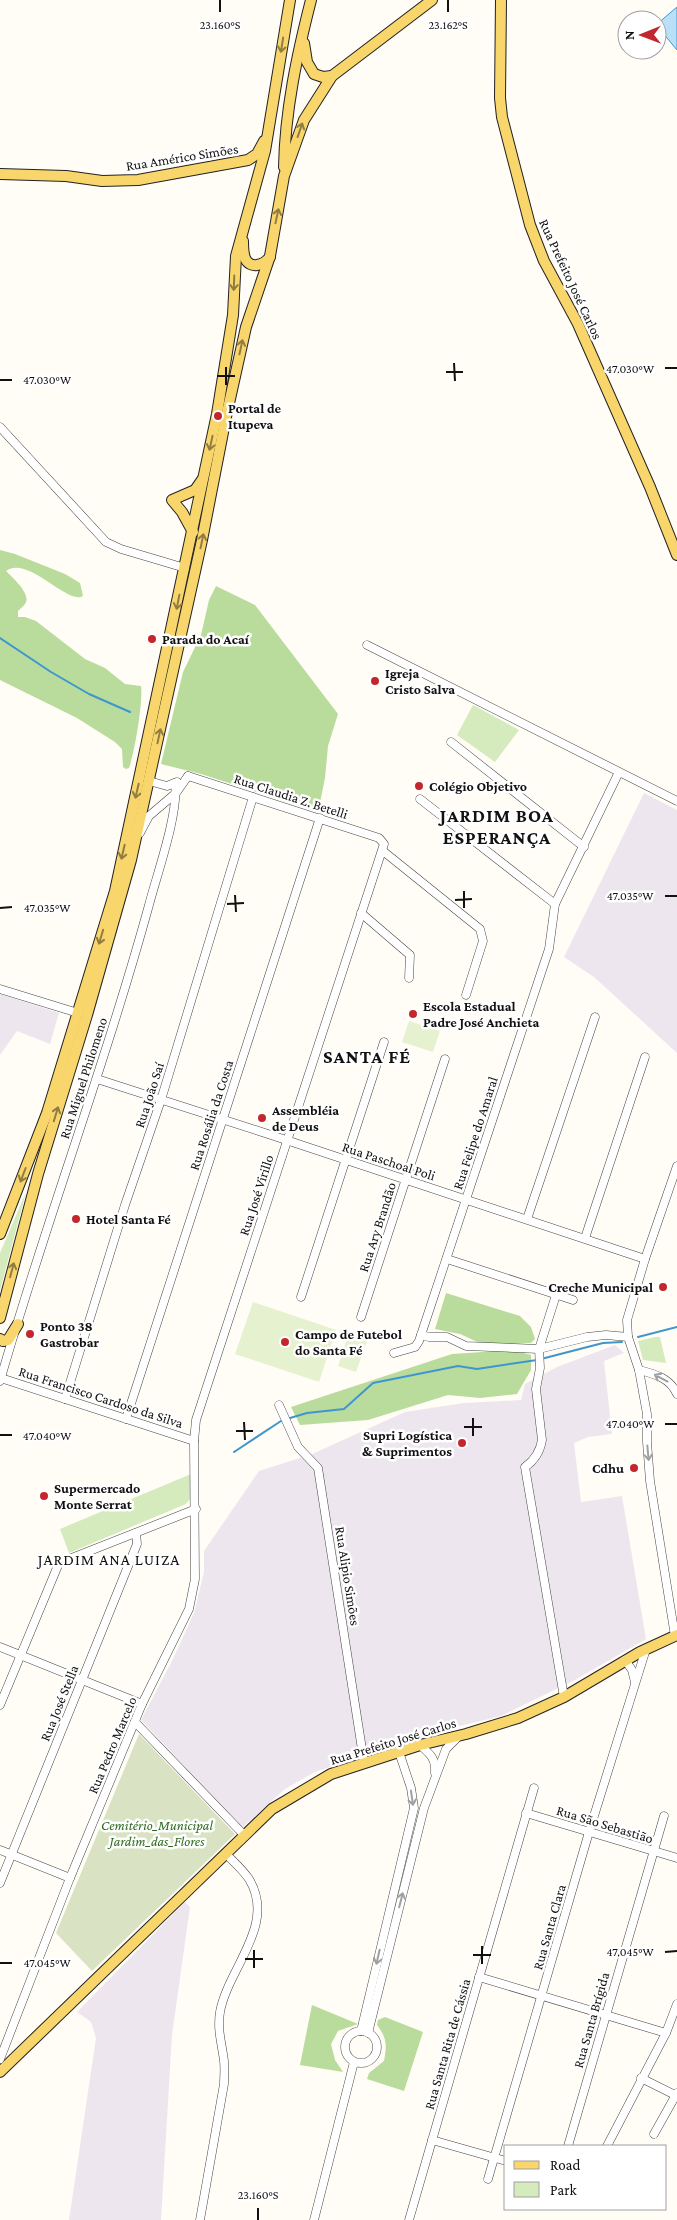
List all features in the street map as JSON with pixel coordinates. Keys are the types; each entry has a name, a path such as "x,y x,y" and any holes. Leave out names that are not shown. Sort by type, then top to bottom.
{"main road":[{"path":"0,1234 47,1113 115,891 224,378 233,315 236,256 254,187 263,163 290,0"},
{"path":"0,1318 38,1174 106,953 150,781 246,327 270,256 284,176 288,115 303,30 311,0"},
{"path":"284,176 304,120 332,76 432,0"},
{"name":"Rua Prefeito José Carlos","path":"501,0 500,98 502,117 530,226 544,261 578,324 650,487 677,555"},
{"path":"303,30 304,50 310,69 318,76 332,76"},
{"path":"254,187 253,167 248,160 257,154 267,133"},
{"name":"Rua Américo Simões","path":"0,174 66,176 120,181 138,180 248,160"},
{"path":"242,235 246,262 258,265 264,263 270,256"},
{"path":"192,532 182,512 172,500 195,490 203,479"},
{"path":"0,1339 3,1341 8,1340 18,1324"},
{"name":"Rua Prefeito José Carlos","path":"0,2072 4,2058 226,1854 272,1809 330,1774 420,1745 518,1718 564,1697 625,1660 676,1636"}],"street":[{"path":"0,427 106,542 120,549 185,568"},
{"path":"368,645 677,801"},
{"path":"451,742 584,847"},
{"name":"Rua Felipe do Amaral","path":"394,1353 415,1347 420,1335 447,1259 549,949 556,904 619,772"},
{"path":"150,781 167,786 175,784 188,776"},
{"path":"136,839 149,816 176,793 188,776"},
{"name":"Rua Claudia Z. Betelli","path":"188,776 379,838 383,848 480,929 483,941 466,995"},
{"name":"Rua Miguel Philomeno","path":"0,1378 42,1241 97,1079 142,929 171,821 176,793 175,784"},
{"name":"Rua João Saí","path":"65,1399 125,1205 162,1100 253,797"},
{"path":"420,799 556,904"},
{"name":"Rua Rosália da Costa","path":"126,1419 320,818"},
{"name":"Rua José Virillo","path":"194,1441 196,1420 383,848"},
{"path":"361,913 410,955 409,978"},
{"path":"0,989 78,1013"},
{"path":"527,1219 595,1017"},
{"path":"301,1297 384,1042"},
{"path":"585,1238 645,1057"},
{"name":"Rua Ary Brandão","path":"361,1317 445,1059"},
{"name":"Rua Paschoal Poli","path":"97,1079 585,1238 644,1259"},
{"path":"676,1636 650,1481 647,1414 639,1370 628,1337 627,1320 644,1259 677,1166"},
{"path":"447,1259 573,1300"},
{"path":"556,1295 539,1353 540,1368 536,1389 542,1440 534,1461 525,1467 564,1697"},
{"path":"420,1335 429,1338 447,1336 466,1346 539,1353 588,1337 606,1334 628,1337"},
{"path":"639,1370 658,1375 669,1382 677,1394"},
{"name":"Rua Francisco Cardoso da Silva","path":"0,1378 194,1441"},
{"name":"Rua Alipio Simões","path":"279,1406 298,1447 318,1468 364,1762"},
{"name":"Rua Pedro Marcelo","path":"4,2058 70,1878 142,1704 192,1600 195,1579 196,1509 194,1441"},
{"path":"0,1705 58,1563 196,1509"},
{"name":"Rua José Stella","path":"0,1883 137,1544 136,1533"},
{"path":"0,1647 142,1704"},
{"name":"Rua Santa Clara","path":"488,2179 646,1649"},
{"path":"625,1660 632,1670 636,1682"},
{"path":"135,1722 244,1836"},
{"path":"365,2032 424,1808 446,1749 461,1735"},
{"path":"420,1745 432,1756 435,1763 434,1780"},
{"path":"365,2032 414,1808 411,1788 399,1752"},
{"name":"Rua Santa Rita de Cássia","path":"409,2220 534,1788"},
{"name":"Rua São Sebastião","path":"526,1813 677,1858"},
{"name":"Rua Santa Brígida","path":"568,2145 664,1816"},
{"path":"0,1850 70,1878"},
{"path":"200,2220 224,2084 224,2062 218,2031 220,2012 226,1992 252,1935 259,1911 255,1891 248,1877 226,1854"},
{"path":"478,1977 666,2032"},
{"path":"608,2145 666,2032 677,2004"},
{"path":"365,2032 376,2040 377,2051 375,2056 367,2063 354,2062 347,2055 346,2044 351,2035 365,2032"},
{"path":"314,2220 354,2062"},
{"path":"641,2078 677,2095 654,2134"},
{"path":"432,2140 504,2160"}],"shaded area":[{"path":"644,793 677,810 677,1053 594,977 564,957"},
{"path":"0,994 59,1013 50,1044 17,1031 0,1055"},
{"path":"615,1345 624,1353 604,1361 612,1434 588,1437 574,1443 581,1502 622,1496 646,1639 573,1681 501,1716 431,1733 315,1772 285,1789 242,1828 141,1720 173,1659 194,1613 204,1572 204,1551 259,1471 312,1454 405,1412 464,1403 521,1400 525,1384 557,1367"},
{"path":"185,1902 190,1907 172,2035 161,2220 69,2220 96,2038 91,2022 77,2012"}],"green space":[{"path":"0,550 65,574 80,583 83,596 76,597 25,570 15,568 6,571 20,585 27,598 18,611 18,617 25,617 36,621 85,659 105,668 125,684 141,686 138,727 129,768 123,767 122,749 115,742 77,718 0,680"},
{"path":"216,586 255,605 338,714 328,746 325,778 318,812 201,774 161,764 183,672 201,635 209,600"},
{"path":"473,705 519,730 495,762 457,735"},
{"path":"409,1021 440,1031 433,1052 402,1042"},
{"path":"26,1192 0,1291 0,1253"},
{"path":"446,1293 520,1316 531,1327 535,1339 531,1343 484,1345 460,1334 435,1329"},
{"name":"Campo de Futebol do Santa Fé","path":"253,1302 336,1330 319,1382 235,1354"},
{"path":"348,1335 367,1341 356,1372 338,1366"},
{"path":"660,1337 666,1363 643,1360 638,1341"},
{"path":"514,1350 531,1355 531,1370 517,1394 480,1398 448,1395 368,1420 300,1425 291,1407 452,1354"},
{"path":"191,1474 191,1498 186,1504 69,1553 60,1529"},
{"name":"Cemitério_Municipal Jardim_das_Flores","path":"139,1734 235,1834 92,1971 56,1933"},
{"path":"312,2005 358,2024 338,2031 331,2044 335,2060 343,2072 300,2065"},
{"path":"385,2017 423,2032 404,2091 367,2079 369,2073 384,2061 385,2042 383,2034 377,2025 378,2020"}],"water":[{"path":"677,7 677,50 667,38 667,16"}],"waterway":[{"path":"0,638 51,672 89,694 130,712"},
{"path":"638,1337 677,1327"},
{"path":"541,1359 603,1343 622,1342"},
{"path":"290,1418 307,1413 344,1409 373,1383 458,1366 477,1369 537,1360"},
{"path":"234,1452 281,1421"}],"place":[{"name":"Portal de Itupeva","path":"218,416"},
{"name":"Parada do Acaí","path":"152,639"},
{"name":"Igreja Cristo Salva","path":"375,681"},
{"name":"Colégio Objetivo","path":"419,786"},
{"name":"Escola Estadual Padre José Anchieta","path":"413,1014"},
{"name":"Assembléia de Deus","path":"262,1118"},
{"name":"Hotel Santa Fé","path":"76,1219"},
{"name":"Creche Municipal","path":"663,1287"},
{"name":"Ponto 38 Gastrobar","path":"30,1334"},
{"name":"Campo de Futebol do Santa Fé","path":"285,1342"},
{"name":"Supri Logística & Suprimentos","path":"462,1443"},
{"name":"Cdhu","path":"634,1468"},
{"name":"Supermercado Monte Serrat","path":"44,1496"}],"district":[{"name":"JARDIM BOA ESPERANÇA","path":"497,826"},
{"name":"SANTA FÉ","path":"367,1056"},
{"name":"JARDIM ANA LUIZA","path":"109,1559"}]}
